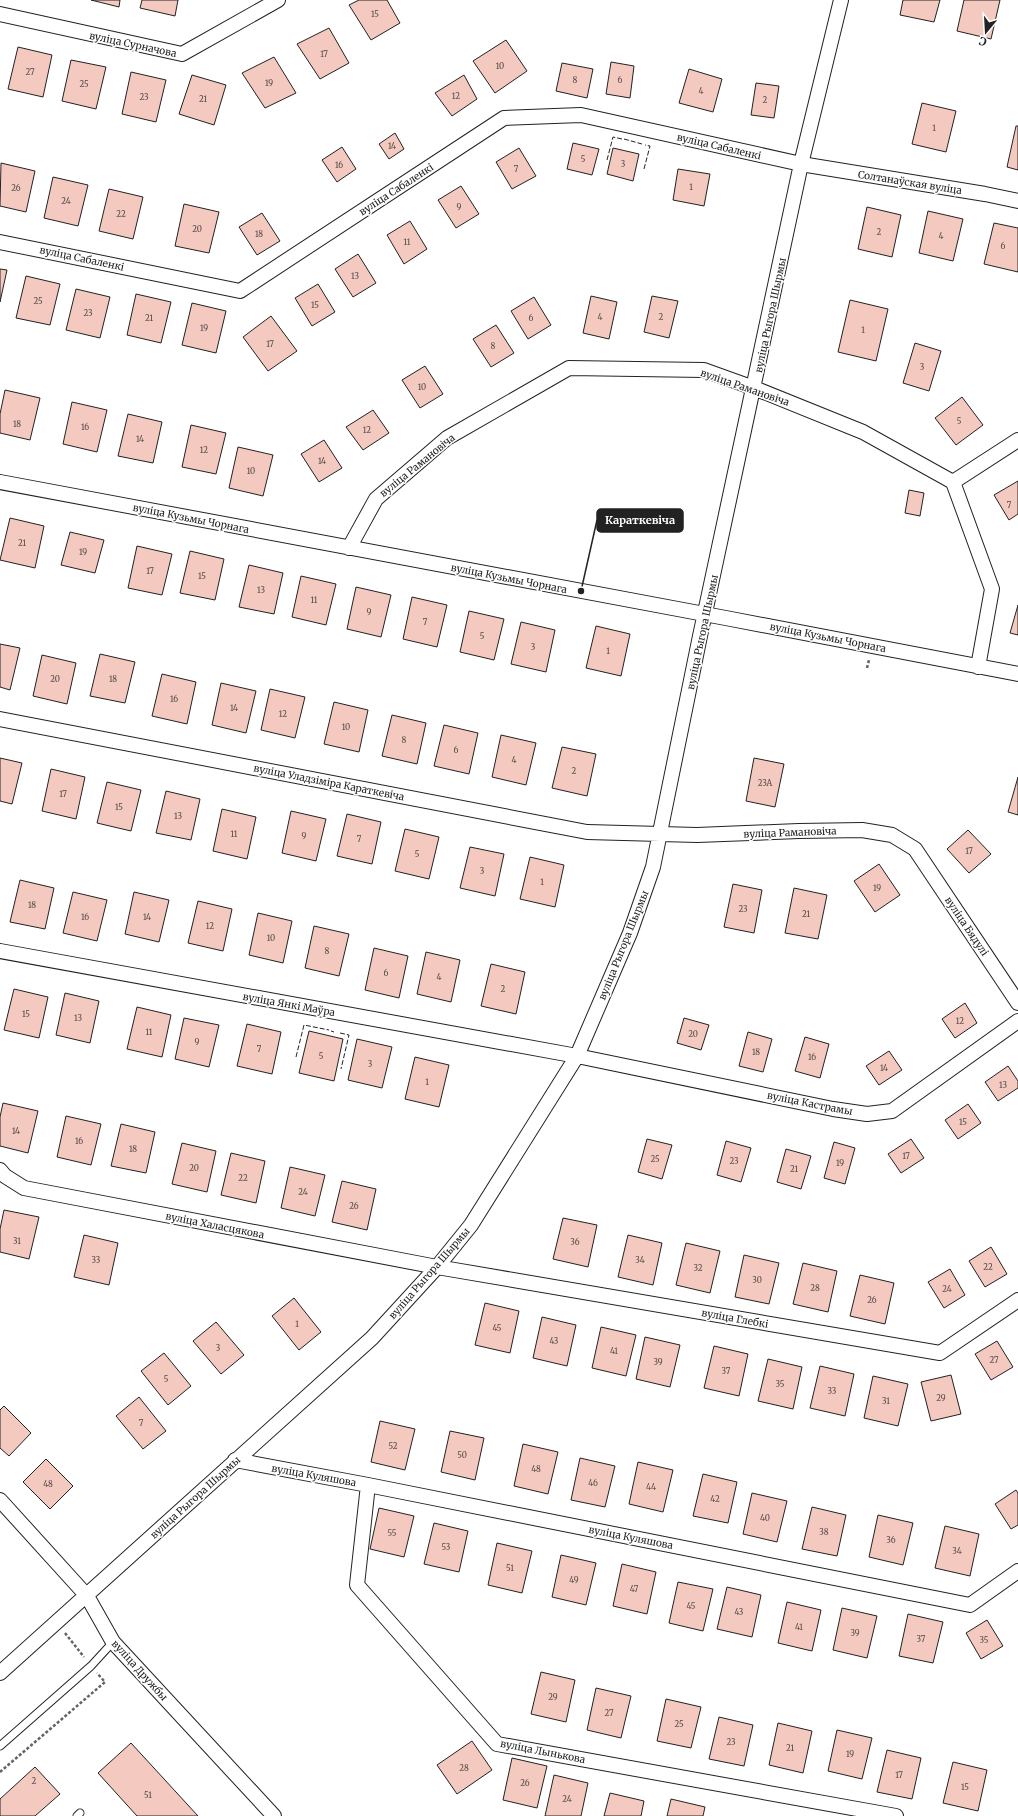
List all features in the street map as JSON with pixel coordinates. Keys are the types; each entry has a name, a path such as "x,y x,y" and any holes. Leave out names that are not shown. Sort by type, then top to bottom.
{"street":[{"name":"вуліца Сурначова","path":"0,14 182,54 278,0"},
{"name":"вуліца Рыгора Шырмы","path":"0,1673 372,1338 437,1267 471,1225 577,1056 630,933 654,868 705,614 801,164 841,0"},
{"name":"вуліца Сабаленкі","path":"0,242 240,291 504,118 581,115 801,164"},
{"name":"Солтанаўская вуліца","path":"801,164 985,194 1018,201"},
{"name":"вуліца Рамановіча","path":"349,548 376,499 447,438 569,368 704,370 754,388 863,432 953,482"},
{"path":"978,667 992,589 953,482 1018,440"},
{"name":"вуліца Кузьмы Чорнага","path":"0,482 1018,674"},
{"name":"вуліца Уладзіміра Караткевіча","path":"0,719 587,832 660,834"},
{"name":"вуліца Рамановіча","path":"660,834 697,835 862,830 892,835 915,849"},
{"name":"вуліца Бядулі","path":"915,849 1018,1003"},
{"name":"вуліца Янкі Маўра","path":"0,952 577,1056"},
{"name":"вуліца Кастрамы","path":"577,1056 833,1109 867,1114 892,1111 1018,1021"},
{"name":"вуліца Халасцякова","path":"0,1170 5,1176 24,1188 437,1267"},
{"name":"вуліца Глебкі","path":"437,1267 940,1353 1018,1300"},
{"name":"вуліца Куляшова","path":"235,1460 368,1484 970,1605 1018,1571"},
{"name":"вуліца Лынькова","path":"368,1484 356,1585 497,1744 896,1816"},
{"name":"вуліца Дружбы","path":"0,1500 87,1596 113,1642 274,1816"}],"lane":[{"path":"0,1746 91,1666 113,1642"}],"building":[{"path":"91,0 120,0 119,7"},
{"path":"142,0 178,0 175,16 140,8"},
{"path":"359,0 387,0 400,23 371,40 349,5"},
{"path":"903,0 940,0 934,22 900,15"},
{"path":"964,0 1000,0 991,39 957,31"},
{"path":"329,28 349,63 320,79 297,44"},
{"path":"506,40 527,71 495,93 473,61"},
{"path":"18,47 52,55 43,97 8,89"},
{"path":"274,57 296,93 265,108 242,73"},
{"path":"71,60 106,67 96,109 62,101"},
{"path":"611,62 634,66 630,98 606,94"},
{"path":"562,63 593,69 587,98 556,91"},
{"path":"689,69 722,79 713,112 679,103"},
{"path":"131,72 166,80 156,122 122,114"},
{"path":"192,75 226,85 214,125 179,114"},
{"path":"464,75 477,99 452,116 435,93"},
{"path":"756,83 779,86 774,118 751,115"},
{"path":"922,103 956,111 946,152 912,144"},
{"path":"1016,126 1018,126 1018,170 1007,167"},
{"path":"395,133 404,149 389,159 379,144"},
{"path":"573,143 599,149 592,175 567,169"},
{"path":"342,147 356,169 337,182 322,160"},
{"path":"519,148 536,176 512,189 496,162"},
{"path":"613,148 639,154 633,181 607,174"},
{"path":"1,163 35,171 26,212 0,206"},
{"path":"678,169 710,174 704,206 673,200"},
{"path":"53,177 88,185 78,226 44,218"},
{"path":"461,186 479,214 456,228 438,200"},
{"path":"109,189 143,197 133,239 99,231"},
{"path":"184,204 219,212 209,253 175,246"},
{"path":"867,207 901,215 892,257 858,249"},
{"path":"928,211 963,219 953,261 919,253"},
{"path":"262,213 280,241 257,255 239,227"},
{"path":"410,221 427,249 404,264 387,235"},
{"path":"994,223 1018,228 1018,272 984,264"},
{"path":"358,254 376,283 353,297 335,269"},
{"path":"0,269 7,270 0,302"},
{"path":"26,276 60,284 50,325 16,318"},
{"path":"318,284 335,312 312,326 295,298"},
{"path":"76,289 110,297 100,338 66,330"},
{"path":"136,294 171,302 161,343 127,335"},
{"path":"591,296 617,302 609,339 583,333"},
{"path":"652,296 678,301 669,338 644,332"},
{"path":"534,297 551,325 528,339 511,311"},
{"path":"850,300 888,309 876,361 838,352"},
{"path":"192,303 226,311 216,353 182,345"},
{"path":"271,316 297,351 268,371 243,337"},
{"path":"496,325 514,353 491,367 473,339"},
{"path":"915,343 941,351 929,391 903,383"},
{"path":"425,366 443,394 420,408 402,380"},
{"path":"5,390 40,398 30,440 0,433 0,414"},
{"path":"962,397 983,425 956,445 935,418"},
{"path":"72,402 107,410 97,452 63,444"},
{"path":"373,410 389,433 363,450 346,427"},
{"path":"128,414 162,422 153,463 118,456"},
{"path":"191,425 226,433 216,474 182,467"},
{"path":"324,440 342,468 319,482 301,454"},
{"path":"238,447 273,455 263,496 229,488"},
{"path":"1018,481 1018,514 1009,520 994,495"},
{"path":"909,490 924,493 920,516 905,513"},
{"path":"10,518 44,526 35,568 0,560"},
{"path":"70,532 104,540 95,573 61,565"},
{"path":"137,546 172,554 162,595 128,588"},
{"path":"190,551 224,559 215,600 180,593"},
{"path":"249,565 283,573 274,614 239,607"},
{"path":"301,576 336,584 326,625 292,617"},
{"path":"356,587 391,595 381,637 347,629"},
{"path":"412,597 447,605 437,647 403,639"},
{"path":"1018,605 1018,635 1010,633"},
{"path":"469,611 504,619 494,660 460,652"},
{"path":"521,622 555,630 546,672 511,664"},
{"path":"596,626 630,634 621,676 586,668"},
{"path":"0,644 20,648 10,690 0,687"},
{"path":"100,654 135,662 125,703 90,696"},
{"path":"42,655 76,663 67,704 33,696"},
{"path":"162,674 196,682 187,724 152,716"},
{"path":"221,683 256,691 246,733 212,725"},
{"path":"270,689 305,697 295,738 261,730"},
{"path":"334,702 368,710 359,752 324,744"},
{"path":"392,715 426,723 417,764 382,756"},
{"path":"444,725 478,733 469,774 434,766"},
{"path":"501,735 536,743 526,785 492,777"},
{"path":"562,747 596,754 587,796 552,788"},
{"path":"0,758 22,763 12,804 0,801"},
{"path":"754,758 784,764 775,807 746,801"},
{"path":"51,769 85,777 76,819 42,811"},
{"path":"1018,777 1018,815 1008,812"},
{"path":"107,782 141,790 131,831 97,823"},
{"path":"166,791 200,799 191,840 156,833"},
{"path":"222,809 256,817 247,859 213,851"},
{"path":"291,811 326,819 316,861 282,853"},
{"path":"347,814 381,822 372,864 337,856"},
{"path":"405,829 439,837 429,879 395,871"},
{"path":"968,830 991,854 969,873 947,849"},
{"path":"470,847 504,854 495,896 460,888"},
{"path":"530,857 564,865 555,907 520,899"},
{"path":"879,864 900,895 875,912 854,881"},
{"path":"20,880 54,888 45,929 10,922"},
{"path":"733,884 762,890 754,933 724,927"},
{"path":"794,888 827,895 818,939 785,933"},
{"path":"73,892 107,900 97,941 63,933"},
{"path":"134,892 169,900 159,942 125,934"},
{"path":"198,901 232,909 223,951 188,943"},
{"path":"258,913 292,921 283,963 249,955"},
{"path":"314,926 349,934 339,976 305,968"},
{"path":"374,948 408,956 399,998 365,990"},
{"path":"426,952 460,960 451,1002 417,994"},
{"path":"491,964 525,972 516,1014 481,1006"},
{"path":"14,989 48,997 39,1038 4,1030"},
{"path":"65,993 99,1001 90,1043 56,1035"},
{"path":"965,1003 977,1023 955,1038 942,1019"},
{"path":"137,1007 171,1015 162,1057 127,1049"},
{"path":"184,1018 219,1025 209,1067 175,1059"},
{"path":"684,1018 709,1025 701,1050 677,1043"},
{"path":"247,1024 281,1032 272,1074 237,1066"},
{"path":"309,1031 343,1039 334,1081 299,1073"},
{"path":"748,1032 772,1039 763,1072 739,1066"},
{"path":"805,1037 829,1044 820,1078 795,1071"},
{"path":"357,1039 392,1047 382,1088 348,1080"},
{"path":"889,1051 902,1070 879,1085 866,1066"},
{"path":"415,1057 449,1065 439,1107 405,1099"},
{"path":"1008,1066 1018,1081 1018,1088 998,1101 985,1082"},
{"path":"3,1103 38,1111 28,1153 0,1146 0,1117"},
{"path":"968,1104 981,1123 958,1139 945,1120"},
{"path":"66,1116 101,1124 91,1165 57,1157"},
{"path":"121,1124 155,1132 146,1173 111,1166"},
{"path":"647,1139 672,1145 662,1179 638,1172"},
{"path":"911,1139 924,1158 901,1173 888,1154"},
{"path":"726,1141 751,1148 741,1182 717,1175"},
{"path":"834,1142 855,1148 845,1184 824,1178"},
{"path":"182,1143 216,1151 207,1192 172,1184"},
{"path":"786,1149 811,1156 801,1189 777,1182"},
{"path":"231,1153 265,1161 256,1203 221,1195"},
{"path":"290,1167 325,1175 315,1216 281,1208"},
{"path":"342,1181 376,1189 367,1230 332,1222"},
{"path":"4,1210 39,1217 29,1259 0,1252 0,1229"},
{"path":"563,1218 597,1225 588,1267 553,1259"},
{"path":"84,1235 118,1243 109,1285 74,1277"},
{"path":"628,1235 662,1243 653,1285 618,1277"},
{"path":"686,1243 720,1251 710,1293 676,1285"},
{"path":"991,1247 1007,1274 985,1287 969,1261"},
{"path":"744,1255 779,1263 769,1304 735,1297"},
{"path":"803,1263 837,1271 828,1312 793,1304"},
{"path":"950,1269 965,1295 944,1308 928,1282"},
{"path":"860,1275 894,1283 885,1324 850,1316"},
{"path":"294,1298 321,1332 299,1350 272,1316"},
{"path":"485,1303 519,1311 510,1353 475,1345"},
{"path":"542,1317 576,1325 567,1366 533,1358"},
{"path":"216,1322 244,1355 221,1374 193,1341"},
{"path":"601,1327 636,1335 626,1376 592,1368"},
{"path":"645,1337 680,1345 670,1387 636,1379"},
{"path":"997,1341 1013,1367 991,1380 975,1354"},
{"path":"714,1346 748,1354 739,1396 704,1388"},
{"path":"164,1353 191,1386 168,1405 141,1371"},
{"path":"768,1359 802,1367 793,1409 758,1401"},
{"path":"820,1366 854,1374 845,1416 810,1408"},
{"path":"951,1375 961,1414 931,1421 921,1382"},
{"path":"873,1376 908,1384 898,1426 864,1418"},
{"path":"139,1397 166,1431 143,1449 116,1416"},
{"path":"4,1406 31,1433 9,1456 0,1448 0,1410"},
{"path":"380,1421 415,1429 405,1470 371,1462"},
{"path":"450,1431 484,1438 475,1480 441,1472"},
{"path":"523,1444 558,1452 548,1494 514,1486"},
{"path":"580,1458 615,1466 605,1507 571,1500"},
{"path":"46,1459 73,1486 50,1509 23,1482"},
{"path":"638,1462 673,1470 663,1512 629,1504"},
{"path":"703,1474 737,1482 728,1523 693,1516"},
{"path":"1016,1490 1018,1493 1018,1525 1011,1529 995,1504"},
{"path":"752,1493 787,1501 777,1542 743,1534"},
{"path":"812,1507 846,1515 837,1556 802,1549"},
{"path":"379,1508 414,1516 404,1557 370,1549"},
{"path":"878,1515 913,1523 903,1565 869,1557"},
{"path":"434,1523 468,1531 459,1572 424,1564"},
{"path":"945,1526 979,1534 970,1576 935,1568"},
{"path":"497,1543 532,1551 522,1593 488,1585"},
{"path":"561,1555 596,1563 586,1605 552,1597"},
{"path":"622,1564 656,1572 647,1614 613,1606"},
{"path":"678,1582 713,1589 703,1631 669,1623"},
{"path":"727,1587 761,1595 752,1637 717,1629"},
{"path":"787,1602 821,1610 812,1651 778,1643"},
{"path":"842,1608 877,1616 867,1658 833,1650"},
{"path":"908,1614 943,1622 933,1663 899,1656"},
{"path":"987,1620 1003,1646 981,1659 966,1633"},
{"path":"541,1672 575,1680 566,1722 531,1714"},
{"path":"596,1688 631,1696 621,1738 587,1730"},
{"path":"666,1699 701,1707 691,1748 657,1741"},
{"path":"719,1717 753,1725 744,1766 709,1759"},
{"path":"778,1723 812,1731 803,1773 769,1765"},
{"path":"837,1730 872,1738 862,1779 828,1771"},
{"path":"472,1741 492,1770 457,1794 437,1765"},
{"path":"131,1743 198,1816 137,1816 98,1773"},
{"path":"887,1750 921,1758 912,1799 877,1792"},
{"path":"512,1758 547,1766 537,1808 503,1800"},
{"path":"953,1762 987,1770 978,1811 943,1803"},
{"path":"35,1767 60,1794 35,1816 0,1816 0,1799"},
{"path":"554,1775 588,1783 581,1816 545,1816"},
{"path":"610,1793 644,1801 641,1816 604,1816"},
{"path":"671,1799 705,1807 703,1816 667,1816"}],"fence":[{"path":"607,160 613,137 622,139"},
{"path":"624,139 642,144"},
{"path":"644,169 650,146 645,145"},
{"path":"296,1057 304,1025 329,1030"},
{"path":"340,1033 349,1035 341,1069"}],"place":[{"name":"Караткевіча","path":"581,591"}]}
